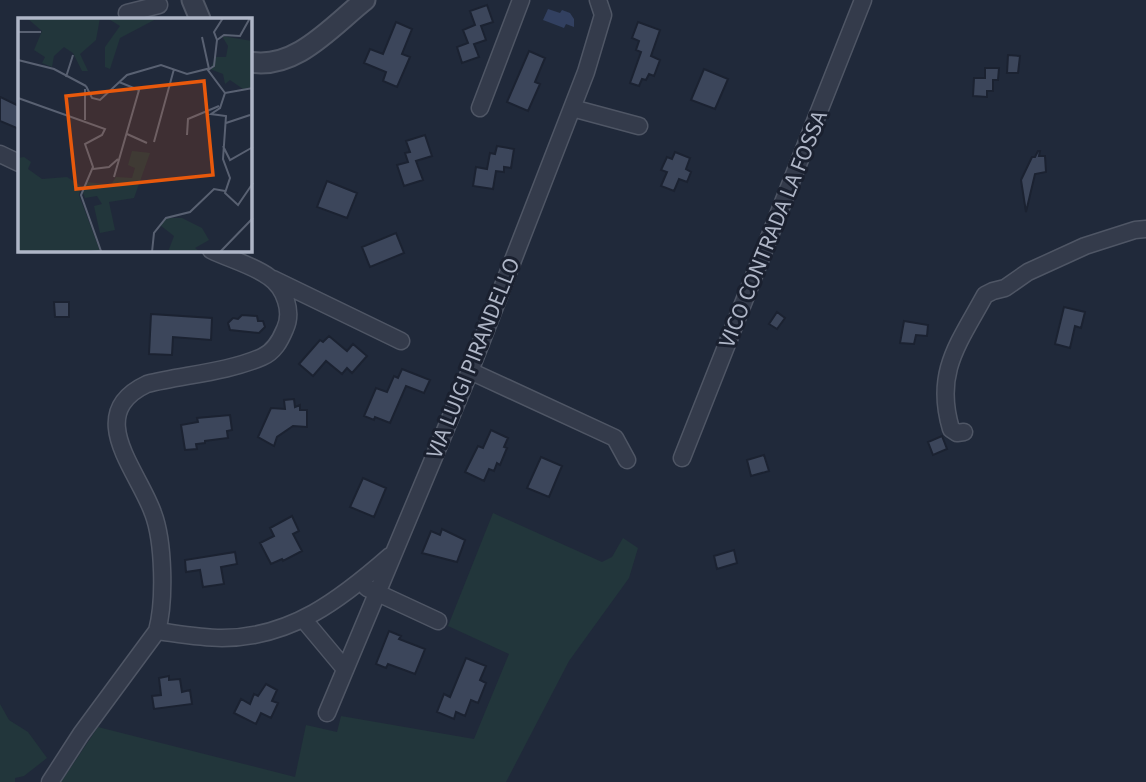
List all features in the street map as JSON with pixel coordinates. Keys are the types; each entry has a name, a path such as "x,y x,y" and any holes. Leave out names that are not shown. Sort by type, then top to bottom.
{"street":[{"path":"192,0 200,18"},
{"path":"252,62 285,61 302,51 365,0"},
{"path":"480,108 521,0"},
{"name":"VIA LUIGI PIRANDELLO","path":"327,713 470,371 572,108 599,33 603,15 598,0"},
{"name":"VICO CONTRADA LA FOSSA","path":"682,458 863,0"},
{"path":"127,13 158,8"},
{"path":"572,108 639,126"},
{"path":"0,154 18,163"},
{"path":"964,432 957,433 951,429 944,396 954,351 985,295 1005,288 1028,272 1085,246 1146,229"},
{"path":"215,252 401,341"},
{"path":"50,782 81,734 157,631 163,600 159,539 154,515 119,443 117,414 123,401 134,390 147,384 233,366 264,357 276,347 287,325 289,307 271,278"},
{"path":"470,371 615,438 627,460"},
{"path":"157,631 223,638 250,635 304,620 346,594 392,554"},
{"path":"359,583 376,594 438,621"},
{"path":"304,620 345,669"}],"green space":[{"path":"493,513 602,562 612,557 623,538 638,548 629,578 569,661 506,782 61,782 98,727 295,777 306,725 337,732 341,716 474,739 509,654 448,626"},
{"path":"0,704 9,720 28,732 47,758 24,776 15,778 15,782 0,782"}],"water":[{"path":"548,9 570,13 574,19 574,27 566,24 564,28 543,20"}],"building":[{"path":"487,5 493,22 481,26 486,40 474,44 479,57 462,63 457,47 468,43 463,30 475,25 470,11"},
{"path":"396,22 412,29 402,54 410,57 397,87 383,81 386,72 364,63 370,49 383,54"},
{"path":"638,22 660,30 651,56 660,60 654,76 649,74 646,80 642,79 639,86 630,83 641,52 636,50 639,41 632,38"},
{"path":"529,51 545,58 535,82 540,84 528,111 507,102"},
{"path":"1008,55 1020,56 1018,73 1007,73"},
{"path":"985,68 999,68 998,80 993,80 993,91 987,91 987,97 973,96 974,78 985,78"},
{"path":"704,69 728,79 715,109 691,100"},
{"path":"0,97 18,106 18,129 0,121"},
{"path":"425,135 432,156 416,161 423,180 404,186 397,165 408,162 405,153 410,152 406,141"},
{"path":"497,146 514,149 511,168 504,167 504,172 496,171 493,189 473,186 476,167 487,169 490,153 495,154"},
{"path":"1038,151 1039,156 1045,156 1046,172 1035,174 1026,212 1021,180 1032,157 1035,157"},
{"path":"675,152 690,158 686,169 691,172 687,182 679,179 674,191 661,186 667,172 661,170 667,157 672,159"},
{"path":"327,181 357,193 347,218 317,207"},
{"path":"396,233 404,253 370,267 362,247"},
{"path":"54,302 69,302 69,317 55,317"},
{"path":"1064,307 1085,312 1081,328 1075,326 1070,348 1055,344"},
{"path":"777,312 785,318 777,329 769,324"},
{"path":"151,314 212,318 211,340 173,337 172,355 149,354"},
{"path":"242,315 257,316 258,321 263,321 265,327 259,333 230,330 228,323"},
{"path":"904,321 928,325 927,336 916,335 914,344 900,343"},
{"path":"329,336 347,351 353,344 367,356 352,373 347,368 342,374 326,361 313,376 299,364 320,340 323,342"},
{"path":"402,369 430,380 424,393 406,386 390,423 364,416 376,388 387,392 394,376 398,378"},
{"path":"294,399 295,407 300,405 300,410 307,410 307,427 293,426 277,437 274,446 258,437 271,408 285,409 284,400"},
{"path":"230,415 232,430 227,431 228,438 205,441 196,444 197,449 185,450 181,425 198,422 197,418"},
{"path":"491,430 508,438 504,447 507,448 500,465 497,463 494,471 489,469 484,481 465,472 478,446 483,448"},
{"path":"942,436 947,449 933,455 928,442"},
{"path":"764,455 769,471 751,476 747,460"},
{"path":"541,457 562,466 549,497 527,488"},
{"path":"363,478 386,488 374,517 350,507"},
{"path":"292,516 299,531 293,534 302,551 271,564 260,543 274,536 270,528"},
{"path":"442,529 465,540 457,562 422,553 431,531 440,535"},
{"path":"734,550 737,563 717,569 714,556"},
{"path":"235,552 237,564 221,567 224,584 203,587 200,570 186,572 185,560"},
{"path":"389,631 401,636 399,639 425,649 415,674 388,664 386,668 376,664"},
{"path":"466,658 486,666 480,680 486,683 478,703 471,700 465,716 456,712 454,719 437,712 444,694 450,697"},
{"path":"169,676 169,680 180,679 182,692 190,690 192,704 154,709 152,696 161,695 159,678"},
{"path":"266,684 277,690 272,701 278,703 271,718 261,713 256,724 234,713 241,699 250,704 254,694 258,696"}]}
